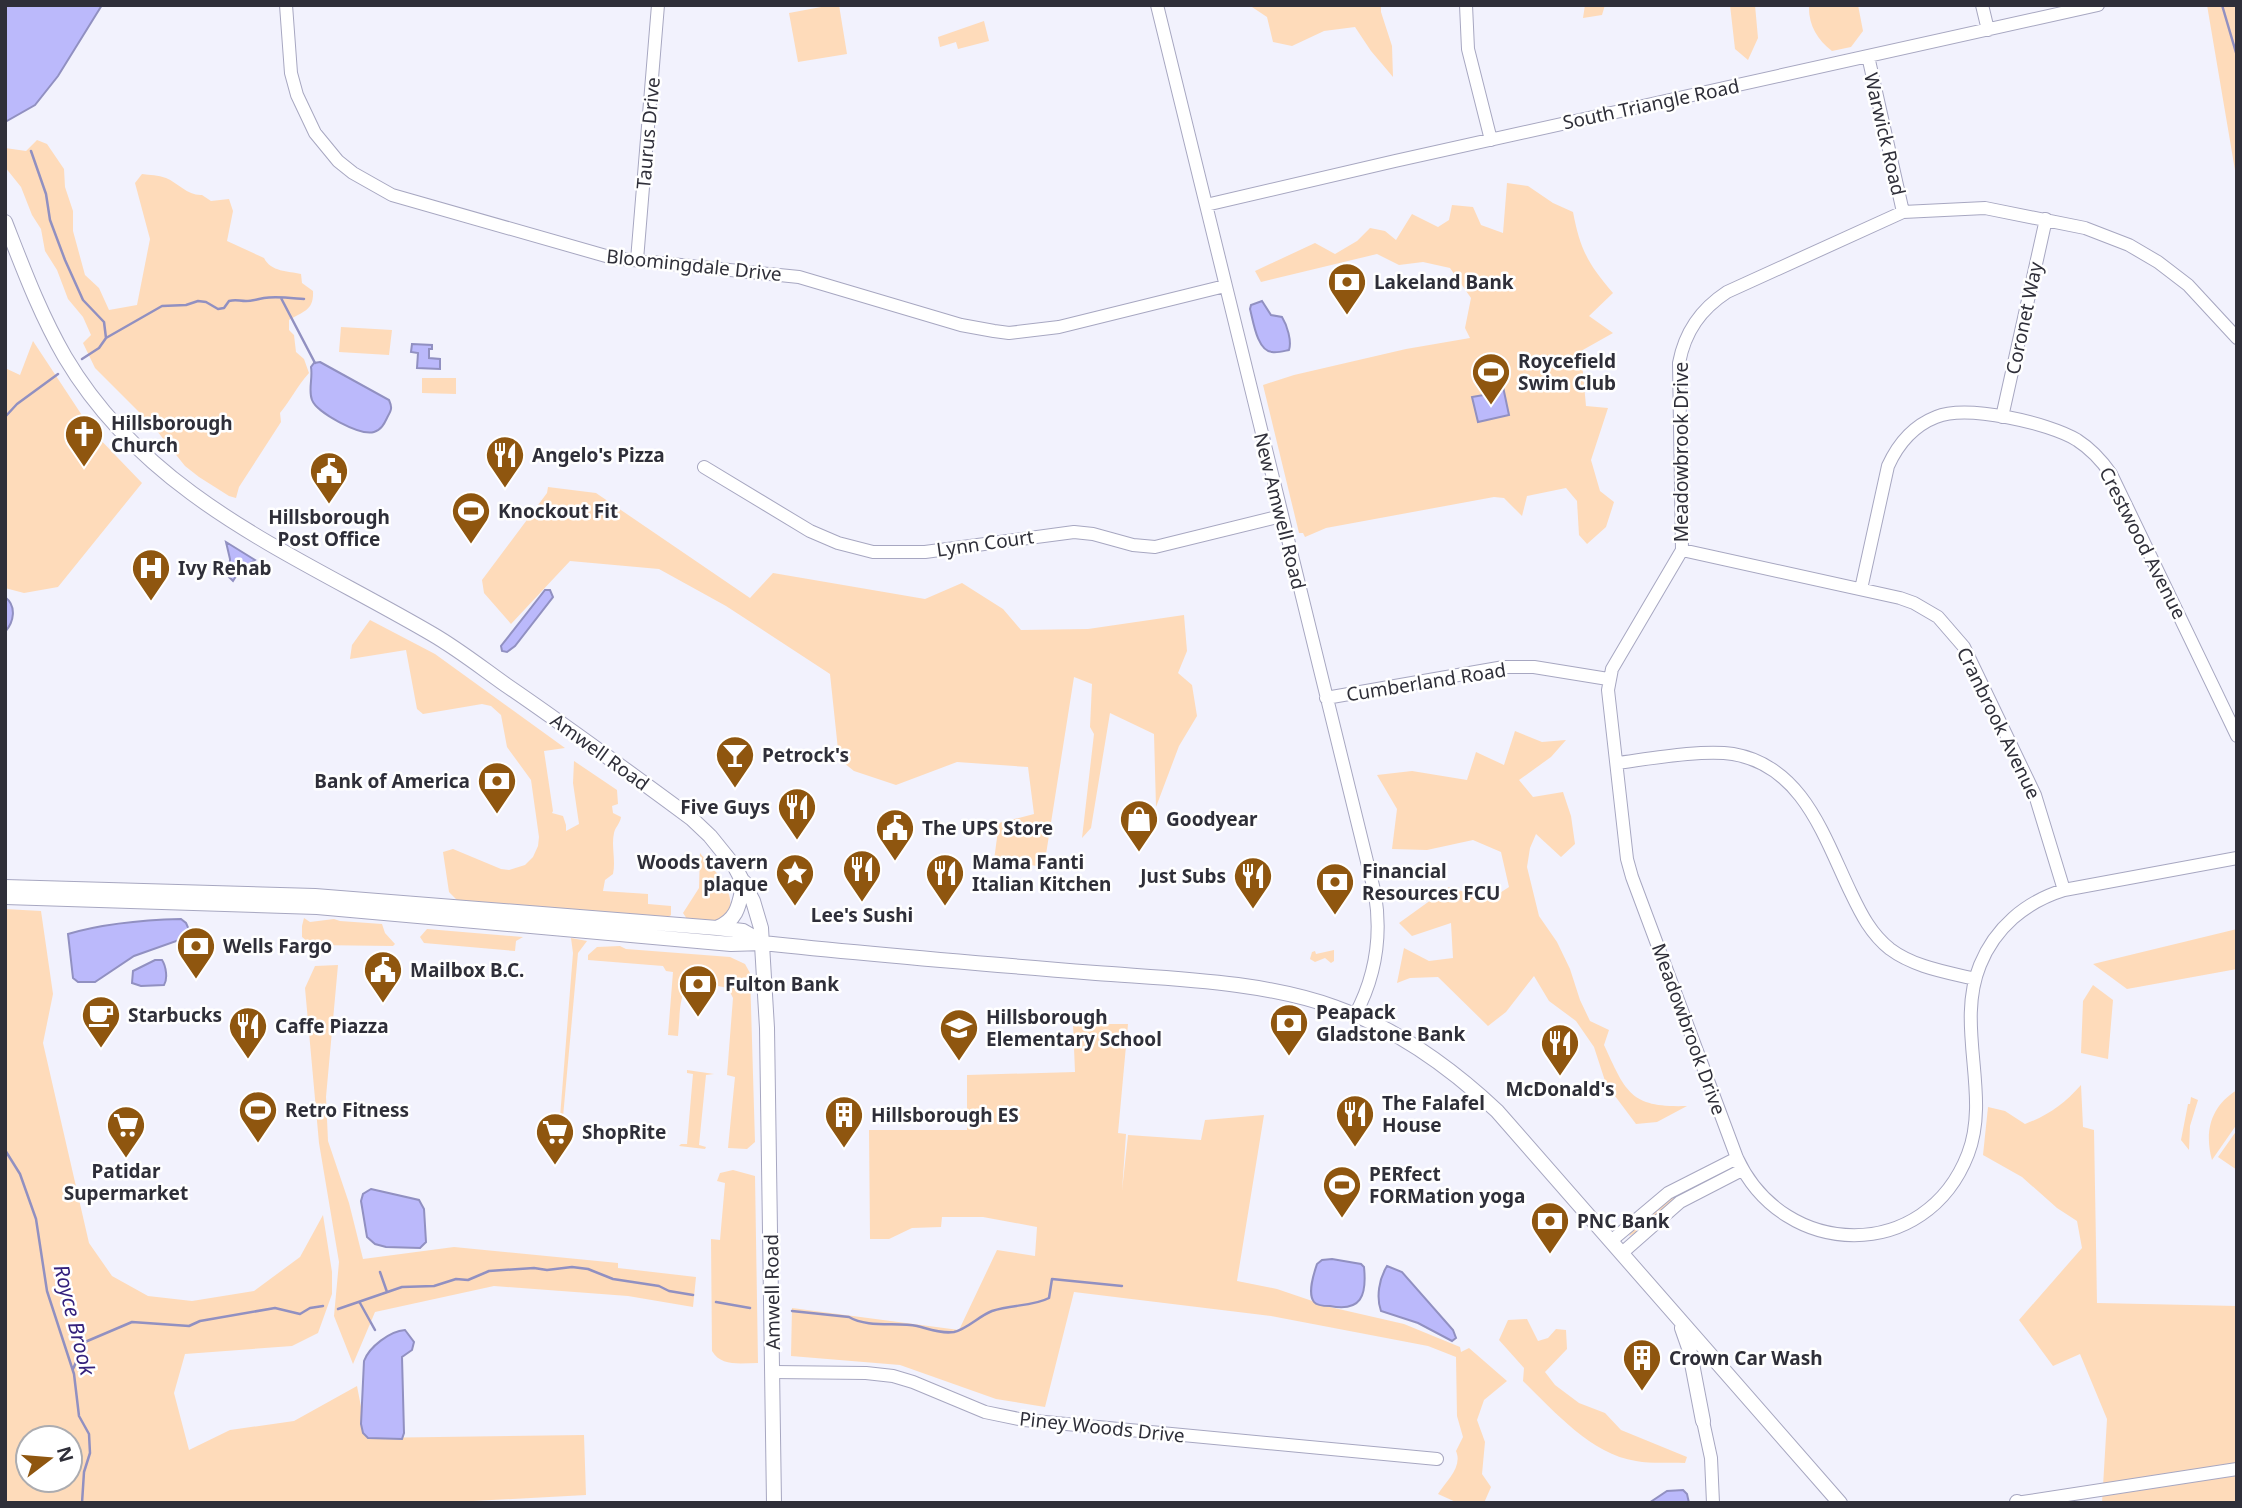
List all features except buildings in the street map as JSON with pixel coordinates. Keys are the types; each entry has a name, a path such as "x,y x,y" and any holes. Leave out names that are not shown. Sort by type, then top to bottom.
{"main road":[{"name":"Amwell Road","path":"5,222 37,303 66,359 115,425 168,477 241,527 462,653 691,818 723,851 744,882 760,920 768,1042 774,1503"},
{"path":"717,928 730,922 744,882"},
{"path":"5,887 314,896 717,928 743,931 763,943"},
{"path":"5,897 317,907 731,944 763,943 1244,987 1291,993 1355,1014 1434,1058 1472,1087 1497,1111 1840,1503"},
{"path":"1679,1320 1689,1348 1703,1421"}],"street":[{"name":"Bloomingdale Drive","path":"286,5 290,63 304,114 324,146 353,173 392,195 612,258 799,276 961,325 1009,332 1059,327 1225,286"},
{"name":"Taurus Drive","path":"637,260 659,5"},
{"name":"New Amwell Road","path":"1157,5 1378,913 1377,954 1368,986 1355,1014"},
{"path":"1466,5 1468,49 1491,140"},
{"path":"1982,5 1988,30"},
{"name":"South Triangle Road","path":"1206,205 2098,5"},
{"name":"Warwick Road","path":"1868,56 1903,212"},
{"name":"Meadowbrook Drive","path":"2237,338 2188,285 2144,253 2102,233 1985,208 1903,212 1727,292 1714,300 1695,321 1682,348 1679,363 1682,550 1608,679 1632,877 1740,1164 1753,1187 1771,1206 1798,1223 1827,1234 1857,1236 1881,1232 1907,1222 1931,1207 1956,1178 1969,1151 1973,1135 1975,1104 1971,1004 1975,979 1985,953 2002,928 2026,907 2064,890 2237,858"},
{"name":"Coronet Way","path":"2003,417 2046,219"},
{"name":"Crestwood Avenue","path":"1861,589 1885,478 1894,453 1903,440 1924,423 1949,413 1972,412 2003,417 2068,436 2102,461 2120,491 2237,736"},
{"name":"Lynn Court","path":"704,467 823,537 858,549 888,554 925,552 1074,532 1155,547 1281,516"},
{"name":"Cranbrook Avenue","path":"1682,550 1861,589 1914,603 1938,617 1957,637 1972,661 2035,795 2064,890"},
{"name":"Cumberland Road","path":"1326,698 1504,667 1534,667 1608,679"},
{"path":"1617,763 1719,753 1744,756 1766,764 1790,782 1810,807 1863,917 1878,938 1913,962 1975,979"},
{"path":"1611,1241 1668,1193 1698,1176 1740,1164"},
{"path":"1622,1253 1680,1202 1740,1164"},
{"name":"Piney Woods Drive","path":"773,1372 893,1376 985,1412 1024,1420 1437,1459"},
{"path":"1703,1421 1711,1458 1713,1503"},
{"path":"2017,1503 2237,1469"}],"shaded area":[{"path":"839,5 847,54 798,62 789,13"},
{"path":"1249,5 1381,5 1392,46 1393,77 1355,27 1324,31 1292,46 1273,42 1267,17"},
{"path":"1585,5 1605,5 1602,15 1583,18"},
{"path":"1730,5 1755,5 1758,38 1748,60 1735,49"},
{"path":"1809,5 1858,5 1863,31 1851,47 1832,51 1814,31"},
{"path":"2207,5 2237,5 2237,182"},
{"path":"984,21 989,41 958,49 956,42 940,47 938,37"},
{"path":"37,140 47,144 64,169 65,187 73,211 73,231 85,275 99,288 109,310 137,305 150,239 135,183 142,174 166,178 211,201 229,199 233,211 227,241 264,258 275,268 301,274 302,283 313,291 310,307 289,320 289,330 294,335 296,352 304,359 309,373 280,413 281,422 239,487 236,498 185,466 153,426 95,368 83,343 91,335 83,317 68,299 57,270 45,251 41,229 32,215 21,187 5,167 5,148 26,151"},
{"path":"1507,183 1528,186 1553,203 1573,212 1586,256 1613,293 1589,316 1613,333 1581,351 1586,406 1608,408 1591,460 1600,491 1614,502 1606,527 1587,544 1579,535 1577,501 1566,488 1527,496 1522,516 1504,498 1494,497 1326,528 1305,537 1303,533 1299,533 1263,385 1294,375 1406,349 1470,338 1465,328 1471,298 1450,268 1423,262 1399,265 1377,254 1261,282 1255,271 1315,243 1335,254 1357,241 1370,228 1385,231 1396,240 1412,214 1438,227 1449,220 1452,205 1473,207 1481,225 1503,233"},
{"path":"341,327 392,330 389,355 339,352"},
{"path":"33,341 93,432 142,483 58,587 24,593 5,588 5,368 20,375"},
{"path":"422,378 456,378 456,394 422,393"},
{"path":"548,487 596,493 750,598 773,573 925,599 962,583 1003,609 1021,630 1088,629 1184,615 1187,651 1178,673 1192,685 1197,716 1179,746 1156,807 1154,734 1110,713 1091,828 1082,838 1094,734 1090,727 1092,684 1074,677 1044,867 994,860 999,823 1034,814 1028,767 957,762 896,785 854,771 839,759 830,674 726,606 659,569 570,561 511,624 484,593 482,580 547,493"},
{"path":"370,620 435,654 565,748 544,751 552,813 563,816 566,831 579,824 573,783 574,761 617,790 618,804 612,806 613,813 621,817 613,838 613,874 605,880 603,891 648,894 648,904 671,906 671,915 667,918 458,901 449,892 443,852 453,849 509,870 525,865 533,857 539,837 531,780 507,747 501,715 491,706 482,704 423,714 417,709 406,650 350,659 352,645"},
{"path":"1515,731 1542,742 1566,740 1551,757 1519,780 1533,797 1563,792 1571,816 1575,844 1561,857 1536,834 1530,848 1527,867 1539,916 1557,942 1590,1021 1609,1030 1604,1045 1618,1075 1632,1094 1641,1100 1668,1106 1687,1106 1657,1122 1636,1124 1606,1084 1594,1047 1576,1021 1549,1001 1534,976 1506,1012 1488,1026 1438,977 1410,978 1397,983 1404,948 1429,961 1453,958 1451,923 1412,936 1399,923 1449,887 1489,900 1509,887 1501,852 1473,840 1427,850 1392,849 1397,809 1377,775 1412,771 1467,780 1476,752 1504,765"},
{"path":"700,853 721,879 729,894 730,909 717,922 687,919 683,913 699,888"},
{"path":"5,909 41,911 53,994 43,1043 89,1243 112,1276 148,1296 192,1301 254,1291 300,1257 323,1215 332,1272 332,1294 318,1333 292,1346 185,1354 174,1393 189,1450 230,1430 294,1421 357,1386 367,1438 584,1435 586,1495 437,1503 5,1503"},
{"path":"304,918 310,922 334,919 382,924 385,933 395,944 312,945 302,937"},
{"path":"427,929 523,937 516,941 515,951 424,943 420,937"},
{"path":"2237,929 2237,969 2127,989 2093,964"},
{"path":"571,938 587,941 578,953 562,1128 559,1130 573,953"},
{"path":"620,946 626,949 730,957 745,964 750,973 755,1142 747,1149 728,1148 735,1077 727,1075 733,998 728,988 711,985 690,987 682,999 678,1036 668,1035 673,972 666,971 663,966 588,960 588,955 597,947"},
{"path":"1334,950 1334,961 1331,963 1325,958 1315,962 1310,959 1312,952 1315,951 1316,954"},
{"path":"338,965 326,1097 328,1141 349,1203 363,1259 454,1247 618,1263 618,1268 696,1277 693,1307 628,1296 494,1286 375,1312 353,1364 334,1316 339,1262 319,1143 305,988 315,966"},
{"path":"2093,985 2113,1000 2108,1059 2081,1053 2083,1001"},
{"path":"1073,1024 1128,1024 1118,1133 1126,1134 1122,1191 1128,1135 1201,1140 1205,1120 1264,1115 1237,1281 1277,1289 1330,1307 1404,1324 1460,1347 1461,1352 1469,1348 1507,1381 1484,1400 1477,1420 1485,1442 1482,1474 1491,1487 1484,1503 1458,1503 1438,1494 1455,1468 1458,1457 1456,1451 1463,1437 1457,1416 1456,1357 1428,1346 1271,1316 1074,1292 1045,1407 996,1399 900,1365 791,1356 792,1308 959,1330 997,1250 1035,1256 1037,1227 983,1217 942,1217 941,1227 912,1228 889,1239 870,1239 869,1130 967,1130 967,1075 1075,1072"},
{"path":"687,1070 714,1074 706,1075 699,1145 706,1147 705,1149 679,1146 687,1144 693,1074 687,1073"},
{"path":"2081,1085 2083,1127 2094,1130 2097,1303 2237,1306 2237,1503 2102,1503 2107,1419 2080,1354 2053,1366 2019,1320 2082,1248 2077,1221 2057,1208 2022,1177 1983,1155 1988,1107 2005,1111 2025,1124 2056,1108"},
{"path":"2237,1090 2237,1124 2212,1160 2209,1139 2212,1120 2221,1104"},
{"path":"2191,1097 2198,1100 2190,1126 2189,1150 2181,1140"},
{"path":"2237,1130 2237,1170 2218,1157"},
{"path":"1729,1169 1683,1194 1629,1236 1632,1230 1667,1200"},
{"path":"733,1170 755,1176 758,1363 726,1362 712,1351 711,1239 720,1240 725,1183 717,1181 720,1173"},
{"path":"1527,1319 1538,1341 1548,1338 1556,1329 1566,1330 1567,1349 1545,1372 1555,1385 1579,1403 1605,1413 1621,1430 1687,1457 1685,1463 1642,1462 1619,1457 1574,1430 1523,1381 1524,1368 1499,1340 1508,1320"}],"water":[{"path":"5,5 102,5 58,76 35,105 5,122"},
{"path":"1262,301 1271,315 1284,320 1289,350 1272,352 1259,341 1250,309 1251,305"},
{"path":"412,344 432,345 429,358 440,359 440,369 417,368 418,353 411,352"},
{"path":"320,362 389,400 390,412 379,430 359,431 330,417 316,405 311,396 311,367"},
{"name":"Roycefield Swim Club","path":"1502,382 1509,415 1478,422 1472,397 1495,393 1493,384"},
{"path":"226,542 255,560 240,570 233,581 229,577 230,559"},
{"path":"545,590 550,590 553,597 515,646 507,652 502,651 501,646"},
{"path":"5,597 13,609 13,614 5,632"},
{"path":"181,919 190,932 185,938 134,956 95,982 78,982 73,978 68,934 124,923"},
{"path":"155,960 162,960 165,966 164,985 141,986 132,983 133,971"},
{"path":"371,1189 419,1200 424,1209 426,1242 420,1248 386,1247 375,1244 367,1237 361,1201 363,1194"},
{"path":"1322,1260 1361,1264 1364,1267 1363,1294 1360,1300 1349,1307 1321,1306 1312,1298 1312,1283 1317,1264"},
{"path":"1387,1266 1402,1272 1453,1330 1456,1338 1452,1341 1418,1323 1381,1311 1379,1288"},
{"path":"405,1330 414,1342 412,1350 402,1357 402,1439 368,1438 363,1433 361,1424 364,1361 370,1350 381,1341 393,1333"},
{"path":"1683,1490 1689,1503 1649,1503 1667,1491"}],"waterway":[{"path":"2222,5 2237,56"},
{"path":"31,151 46,194 50,220 65,260 83,300 104,322 106,338 99,348 82,359"},
{"path":"106,338 162,306 186,305 198,301 218,309 234,300 273,297 304,299"},
{"path":"281,298 315,363"},
{"path":"5,417 17,404 58,374"},
{"name":"Royce Brook","path":"5,1150 20,1174 36,1219 47,1291 74,1374 79,1416 89,1434 90,1453 84,1472 82,1503"},
{"path":"338,1309 402,1287 434,1286 456,1279 468,1280 489,1271 534,1268 588,1269 613,1279 659,1286 669,1291 693,1295"},
{"path":"380,1272 387,1292"},
{"path":"792,1311 849,1317 873,1324 909,1325 940,1332 954,1332 992,1311 1049,1298 1052,1279 1122,1286"},
{"path":"716,1302 750,1308"},
{"path":"360,1303 375,1330"},
{"path":"73,1369 85,1342 132,1322 189,1326 200,1321 275,1308 300,1314 310,1308 323,1306"}],"place":[{"name":"Lakeland Bank","path":"1347,316"},
{"name":"Roycefield Swim Club","path":"1491,406"},
{"name":"Hillsborough Church","path":"84,468"},
{"name":"Angelo's Pizza","path":"505,489"},
{"name":"Hillsborough Post Office","path":"329,505"},
{"name":"Knockout Fit","path":"471,545"},
{"name":"Ivy Rehab","path":"151,602"},
{"name":"Petrock's","path":"735,789"},
{"name":"Bank of America","path":"497,815"},
{"name":"Five Guys","path":"797,841"},
{"name":"Goodyear","path":"1139,853"},
{"name":"The UPS Store","path":"895,862"},
{"name":"Lee's Sushi","path":"862,903"},
{"name":"Woods tavern plaque","path":"795,907"},
{"name":"Mama Fanti Italian Kitchen","path":"945,907"},
{"name":"Just Subs","path":"1253,910"},
{"name":"Financial Resources FCU","path":"1335,916"},
{"name":"Wells Fargo","path":"196,980"},
{"name":"Mailbox B.C.","path":"383,1004"},
{"name":"Fulton Bank","path":"698,1018"},
{"name":"Starbucks","path":"101,1049"},
{"name":"Peapack Gladstone Bank","path":"1289,1057"},
{"name":"Caffe Piazza","path":"248,1060"},
{"name":"Hillsborough Elementary School","path":"959,1062"},
{"name":"McDonald's","path":"1560,1077"},
{"name":"Retro Fitness","path":"258,1144"},
{"name":"The Falafel House","path":"1355,1148"},
{"name":"Hillsborough ES","path":"844,1149"},
{"name":"Patidar Supermarket","path":"126,1159"},
{"name":"ShopRite","path":"555,1166"},
{"name":"PERfect FORMation yoga","path":"1342,1219"},
{"name":"PNC Bank","path":"1550,1255"},
{"name":"Crown Car Wash","path":"1642,1392"}]}
